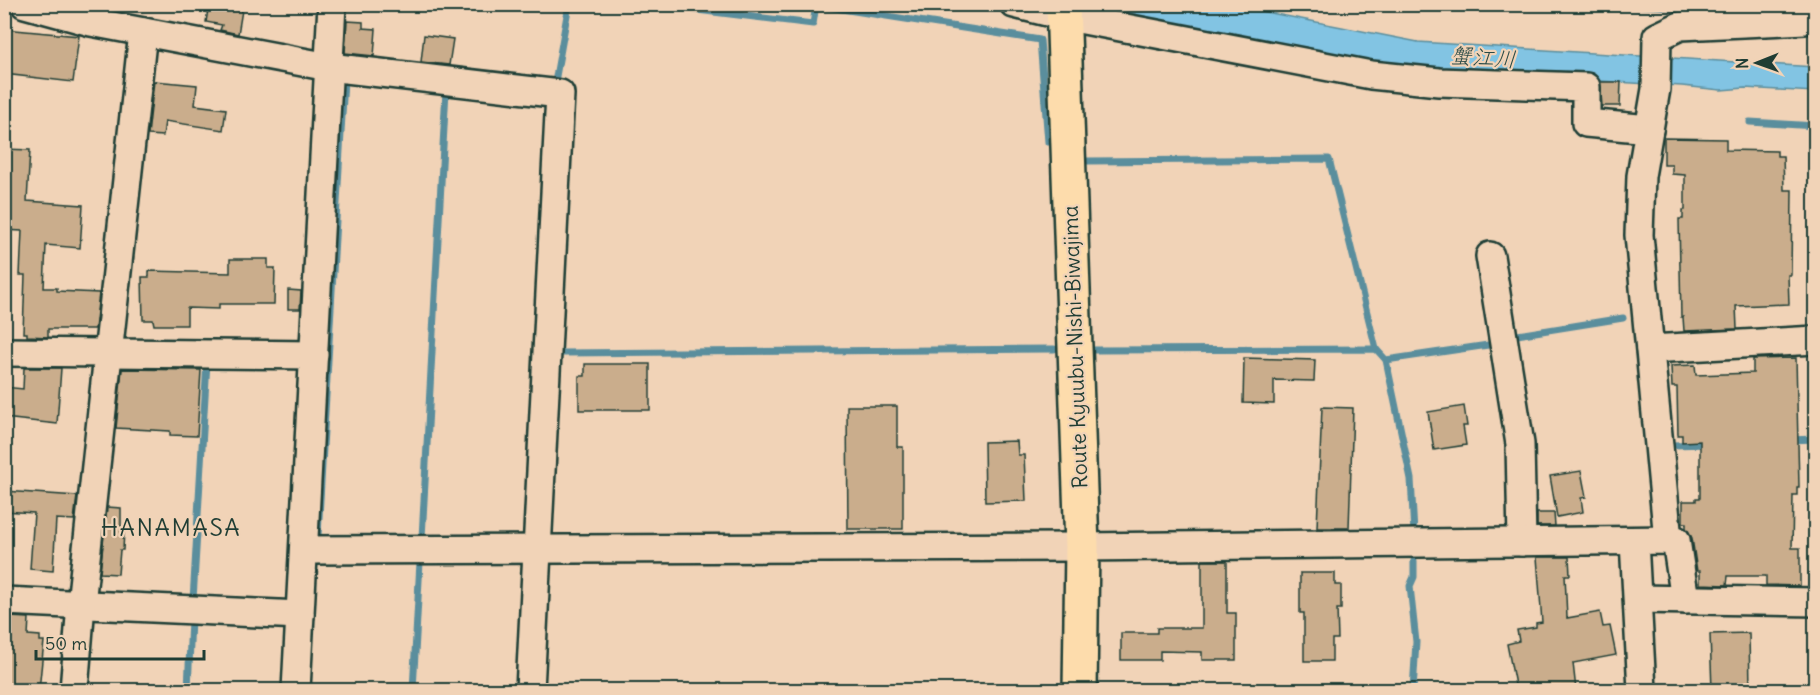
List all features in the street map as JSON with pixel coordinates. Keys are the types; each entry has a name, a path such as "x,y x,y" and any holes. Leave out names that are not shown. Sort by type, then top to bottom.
{"main road":[{"name":"Route Kyuubu-Nishi-Biwajima","path":"1063,10 1082,547 1080,690"}],"street":[{"path":"25,4 91,22 329,67 560,94 530,690"},
{"path":"296,690 333,4"},
{"path":"1014,4 1063,10 1371,75 1439,81 1586,87 1586,123 1649,129"},
{"path":"1668,540 1639,236 1641,176 1656,89 1657,38 1680,26 1805,20 1805,4"},
{"path":"74,690 81,604 143,32"},
{"path":"1490,256 1520,444 1522,542"},
{"path":"1650,349 1815,340"},
{"path":"4,352 314,355"},
{"path":"304,550 1082,547 1676,540 1685,600"},
{"path":"1634,541 1642,690"},
{"path":"1638,600 1815,602"},
{"path":"4,601 300,615"}],"water":[{"name":"蟹江川","path":"1075,5 1230,5 1418,42 1815,67 1815,92 1745,88 1721,90 1436,71 1371,63"}],"building":[{"path":"209,4 243,4 238,34 220,30 222,25 206,22"},
{"path":"347,21 363,22 363,28 376,29 374,56 345,53"},
{"path":"4,29 79,36 73,82 4,74"},
{"path":"424,35 453,39 449,65 421,62"},
{"path":"154,81 197,85 195,105 226,109 223,130 165,121 163,136 148,135"},
{"path":"1600,82 1621,82 1620,106 1602,106"},
{"path":"1664,138 1726,139 1726,150 1777,151 1777,156 1783,156 1784,190 1792,190 1789,304 1736,306 1737,329 1684,331 1683,317 1681,317 1679,219 1683,219 1683,210 1685,210 1685,175 1672,174 1672,165 1664,165"},
{"path":"4,149 30,150 27,201 83,205 80,248 46,245 44,288 57,288 57,291 99,293 95,329 48,329 48,337 27,336 27,333 23,333 25,275 20,275 22,231 4,230"},
{"path":"230,259 268,259 268,268 275,268 274,304 219,304 219,309 187,308 187,325 154,325 153,320 143,320 142,277 149,277 149,271 230,273"},
{"path":"288,290 301,291 300,309 288,309"},
{"path":"1244,358 1315,360 1314,381 1274,380 1274,404 1243,403"},
{"path":"1796,358 1799,487 1797,487 1797,495 1793,495 1792,548 1800,548 1800,586 1766,585 1766,576 1728,576 1727,585 1700,584 1700,571 1697,571 1692,538 1686,528 1686,523 1683,523 1683,501 1696,501 1696,498 1700,498 1700,441 1682,442 1682,435 1678,435 1677,387 1672,387 1671,366 1695,365 1696,375 1753,373 1753,359"},
{"path":"585,364 650,364 650,410 579,410 579,376 585,376"},
{"path":"24,368 61,368 57,424 4,418 4,387 23,389"},
{"path":"122,369 201,370 197,436 170,435 170,431 116,428"},
{"path":"847,406 897,406 897,447 903,447 903,529 848,529"},
{"path":"1464,406 1467,426 1463,426 1466,445 1434,450 1428,412"},
{"path":"1322,407 1353,408 1349,528 1317,528"},
{"path":"1017,441 1018,455 1024,455 1026,501 985,502 984,442"},
{"path":"1581,471 1586,497 1581,498 1583,512 1557,517 1550,476"},
{"path":"4,491 77,496 74,520 56,519 53,571 30,569 34,513 4,511"},
{"path":"107,507 121,508 121,530 124,530 118,574 100,573"},
{"path":"1537,513 1554,513 1555,526 1537,526"},
{"path":"1537,557 1569,557 1570,575 1565,575 1567,618 1600,612 1603,627 1610,626 1616,655 1573,663 1576,690 1516,690 1507,644 1519,641 1517,630 1536,627 1536,623 1542,622"},
{"path":"1202,561 1227,561 1227,613 1236,613 1236,660 1202,660 1202,652 1160,651 1160,660 1121,660 1121,633 1157,633 1157,628 1202,628"},
{"path":"1300,573 1335,573 1335,585 1341,585 1341,609 1337,609 1338,639 1332,639 1332,661 1304,661 1304,613 1300,613"},
{"path":"9,617 29,618 28,635 40,636 40,641 44,641 39,690 4,690 4,632 8,633"},
{"path":"1749,633 1750,690 1712,690 1710,634"}],"waterway":[{"path":"555,82 569,4"},
{"path":"647,4 813,24 816,5 1040,40 1048,142"},
{"path":"1625,4 1742,10"},
{"path":"318,535 344,80 351,81"},
{"path":"422,538 446,90"},
{"path":"1750,122 1816,126"},
{"path":"1086,161 1329,159 1376,349"},
{"path":"1511,336 1623,318"},
{"path":"1093,350 1376,349 1386,360 1495,344"},
{"path":"563,353 1054,349"},
{"path":"1386,360 1411,479 1414,533"},
{"path":"193,600 207,362"},
{"path":"1789,440 1816,439"},
{"path":"1672,445 1709,444"},
{"path":"1413,690 1416,642 1410,586 1414,577 1414,561"},
{"path":"413,690 420,562"},
{"path":"188,690 191,619"}],"district":[{"name":"HANAMASA","path":"171,527"}]}
